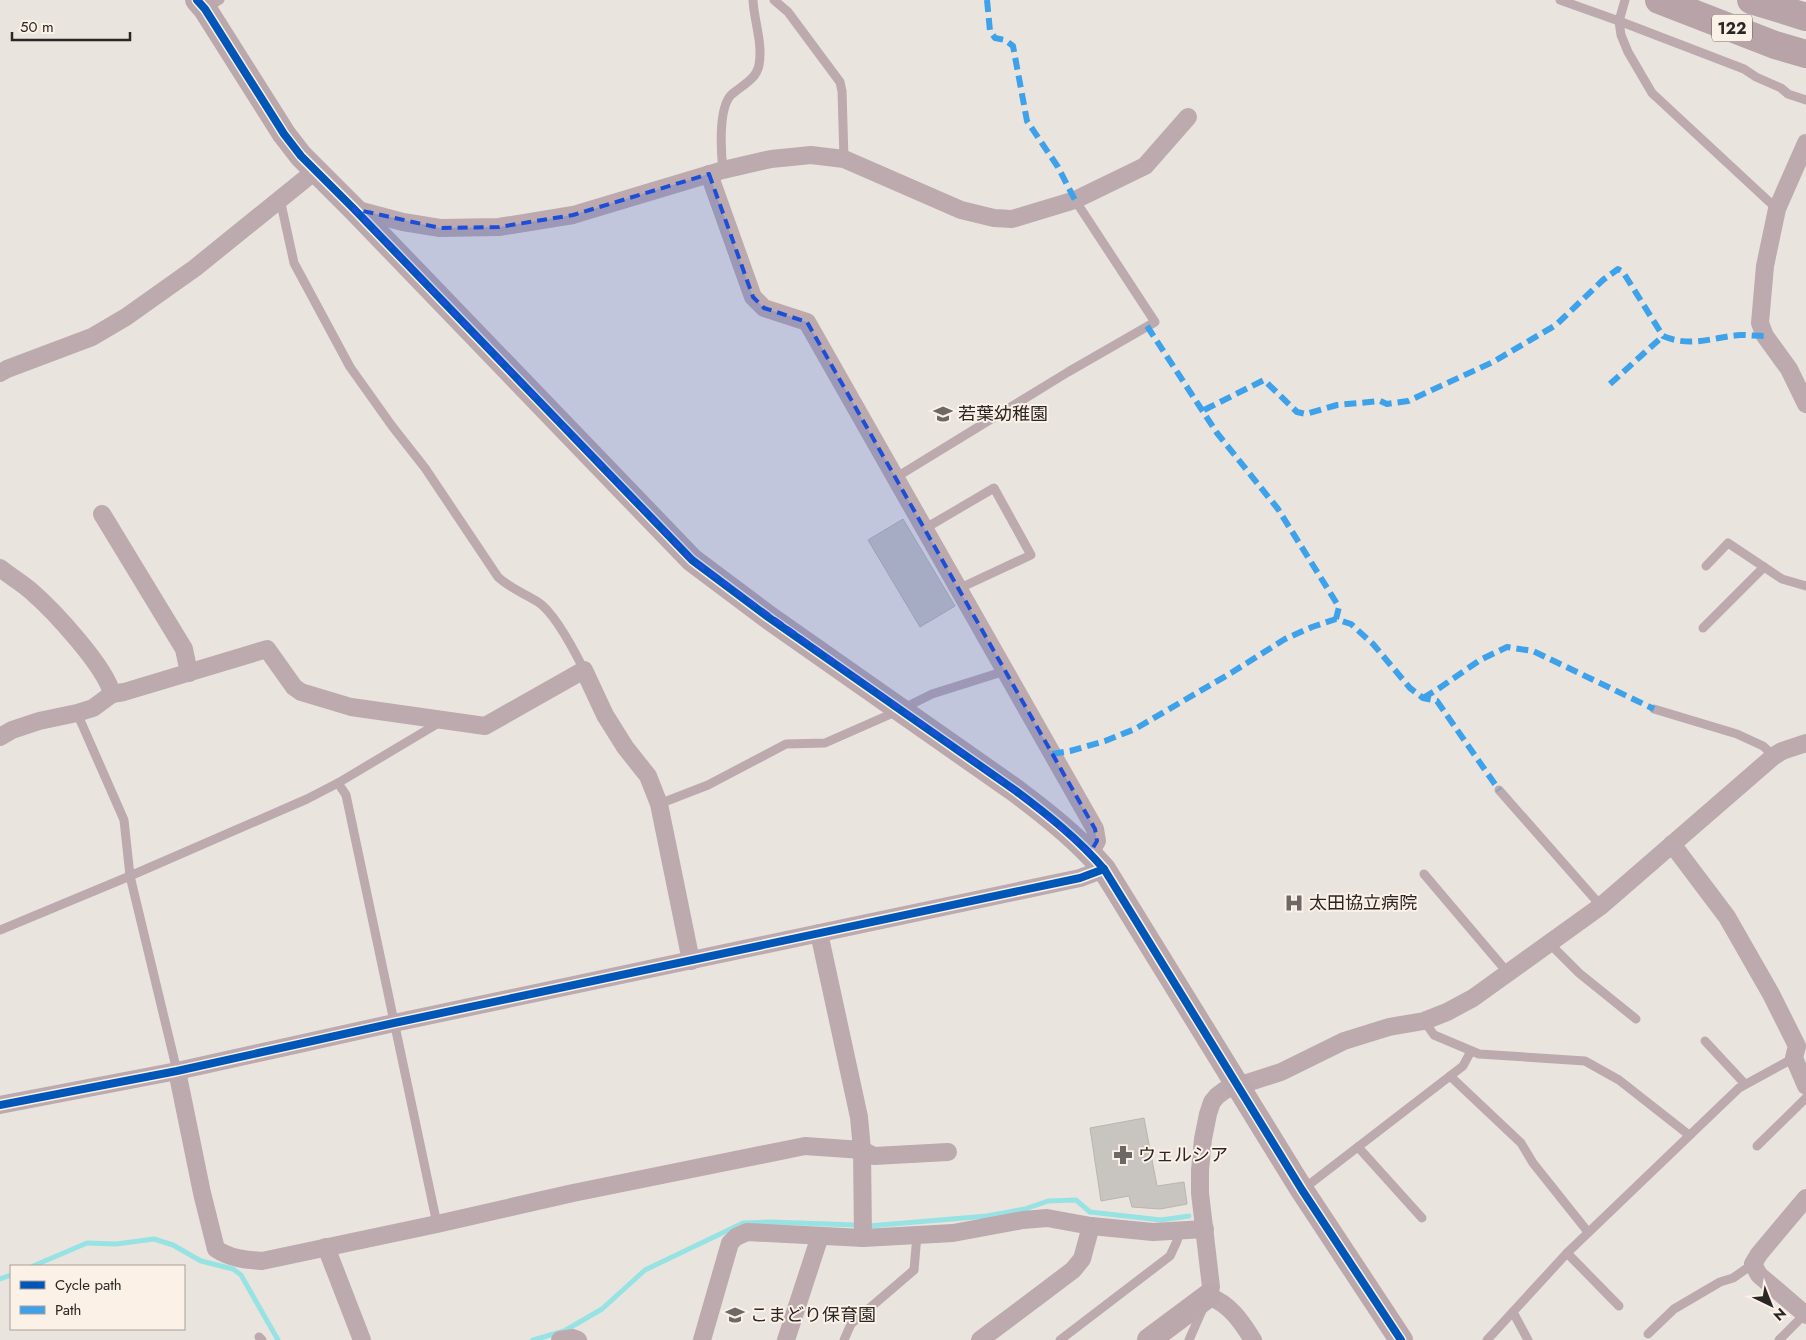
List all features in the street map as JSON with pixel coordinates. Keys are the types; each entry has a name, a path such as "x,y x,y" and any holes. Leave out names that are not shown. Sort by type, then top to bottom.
{"highway":[{"name":"122","path":"1659,0 1775,45 1806,54"},
{"name":"122","path":"1751,0 1806,17"}],"street":[{"path":"207,3 284,134 301,156 692,560 768,617 1053,819 1097,862 1302,1190 1401,1340"},
{"path":"354,209 403,222 440,228 498,227 573,215 716,172 771,159 811,155 844,159 961,210 994,218 1012,219 1075,200 1145,166 1188,117"},
{"path":"1805,401 1789,369 1765,336 1760,324 1765,266 1777,208 1806,143"},
{"path":"2,368 92,337 126,317 195,268 316,172"},
{"path":"1,1101 177,1071 394,1023 1080,878 1097,862 1095,828 807,322 764,308 753,297 716,172"},
{"path":"102,514 184,650 190,673"},
{"path":"0,568 32,591 58,617 97,664 110,684 112,694"},
{"path":"0,737 12,730 39,721 77,714 93,708 112,694 190,673 267,649 294,687 301,692 350,707 486,726 584,670 605,715 625,747 648,776 659,804 692,961"},
{"path":"1149,1340 1208,1296 1211,1287 1200,1193 1200,1170 1202,1139 1212,1102 1217,1096 1226,1090 1281,1072 1344,1041 1389,1027 1424,1021 1460,1005 1508,973 1600,906 1774,756 1782,751 1806,743"},
{"path":"1672,844 1728,917 1771,994 1799,1048 1806,1086"},
{"path":"819,933 859,1117 862,1150 863,1238"},
{"path":"177,1071 202,1193 216,1249 224,1254 244,1260 262,1260 326,1247 573,1193 805,1146 862,1150 874,1156 948,1152"},
{"path":"1805,1315 1759,1275 1754,1264 1758,1254 1806,1198"},
{"path":"702,1340 730,1243 736,1237 747,1232 863,1238 953,1233 1023,1220 1047,1218 1091,1226 1153,1232 1205,1229"},
{"path":"980,1340 1073,1270 1082,1259 1091,1226"},
{"path":"786,1340 820,1236"},
{"path":"326,1247 362,1340"},
{"path":"1208,1296 1221,1301 1253,1340"}],"lane":[{"path":"716,172 724,113 730,96 756,75 760,63 758,27 753,0"},
{"path":"774,0 788,12 840,82 842,91 844,159"},
{"path":"1560,0 1619,20 1744,69 1756,77 1781,88 1788,94 1806,100"},
{"path":"1625,0 1619,20 1621,35 1628,52 1652,92 1777,208"},
{"path":"280,200 294,263 350,367 425,468 498,577 509,587 540,603 558,624 584,670"},
{"path":"895,478 1068,372 1156,322 1075,200"},
{"path":"924,529 994,488 1031,554 958,589"},
{"path":"1706,566 1728,543 1782,579 1806,586"},
{"path":"1703,628 1764,567"},
{"path":"659,804 708,785 786,744 825,743 932,694 1005,671"},
{"path":"1654,708 1737,734 1762,746 1774,756"},
{"path":"77,714 124,820 130,876 177,1071"},
{"path":"0,930 307,799 338,783 444,720"},
{"path":"338,783 346,796 437,1224"},
{"path":"1499,790 1600,906"},
{"path":"1424,874 1508,973"},
{"path":"1549,943 1578,974 1636,1019"},
{"path":"1424,1021 1434,1036 1478,1054 1585,1061 1619,1080 1689,1135"},
{"path":"1705,1041 1745,1084"},
{"path":"1487,1340 1588,1232 1739,1088 1799,1048"},
{"path":"1302,1190 1463,1066 1471,1051"},
{"path":"1450,1076 1521,1143 1533,1163 1588,1232"},
{"path":"1757,1146 1806,1098"},
{"path":"1358,1147 1422,1218"},
{"path":"1060,1340 1170,1256 1180,1230"},
{"path":"844,1340 851,1324 914,1270 917,1235"},
{"path":"1567,1253 1619,1306"},
{"path":"1648,1334 1674,1309 1720,1282 1733,1278 1754,1264"},
{"path":"1190,1340 1208,1296"},
{"path":"1512,1312 1528,1340"},
{"path":"1779,1340 1805,1315"}],"highlighted area":[{"path":"709,174 753,297 764,308 807,322 1095,829 1097,841 1090,853 1016,791 692,560 354,209 440,228 499,227 573,215"}],"building":[{"path":"903,519 955,606 920,627 868,540"},
{"name":"ウェルシア","path":"1144,1118 1157,1186 1184,1182 1187,1204 1160,1209 1132,1207 1129,1196 1101,1201 1090,1128"}],"waterway":[{"path":"869,1226 987,1216 1025,1209 1048,1201 1076,1200 1090,1212 1161,1220 1189,1216"},
{"path":"533,1340 564,1331 602,1309 645,1270 743,1223 855,1225"},
{"path":"35,1265 87,1243 116,1244 154,1239 173,1245 201,1261 233,1269 241,1275 278,1340"},
{"path":"0,1279 10,1275"}],"marked path":[{"path":"987,0 990,31 995,38 1005,40 1013,46 1027,121 1058,167 1075,200"},
{"path":"1204,410 1264,380 1297,412 1306,414 1337,405 1380,401 1387,404 1408,401 1493,362 1556,325 1603,280 1618,269 1623,272 1663,336 1683,341 1702,341 1741,335 1765,336"},
{"path":"1147,326 1217,433 1278,509 1339,607 1336,619"},
{"path":"1610,384 1663,336"},
{"path":"1052,754 1105,741 1135,729 1285,639 1336,619 1351,624 1373,644 1410,688 1423,698 1437,701 1499,790"},
{"path":"1423,698 1480,660 1507,647 1533,651 1654,709"}],"cycle path":[{"path":"197,0 205,9 284,134 301,156 692,560 768,617 1016,791 1062,828 1104,869 1302,1190 1401,1340"},
{"path":"0,1105 177,1071 394,1023 1080,878 1104,869"}],"place":[{"name":"若葉幼稚園","path":"943,414"},
{"name":"太田協立病院","path":"1294,903"},
{"name":"ウェルシア","path":"1123,1155"},
{"name":"こまどり保育園","path":"735,1315"}]}
